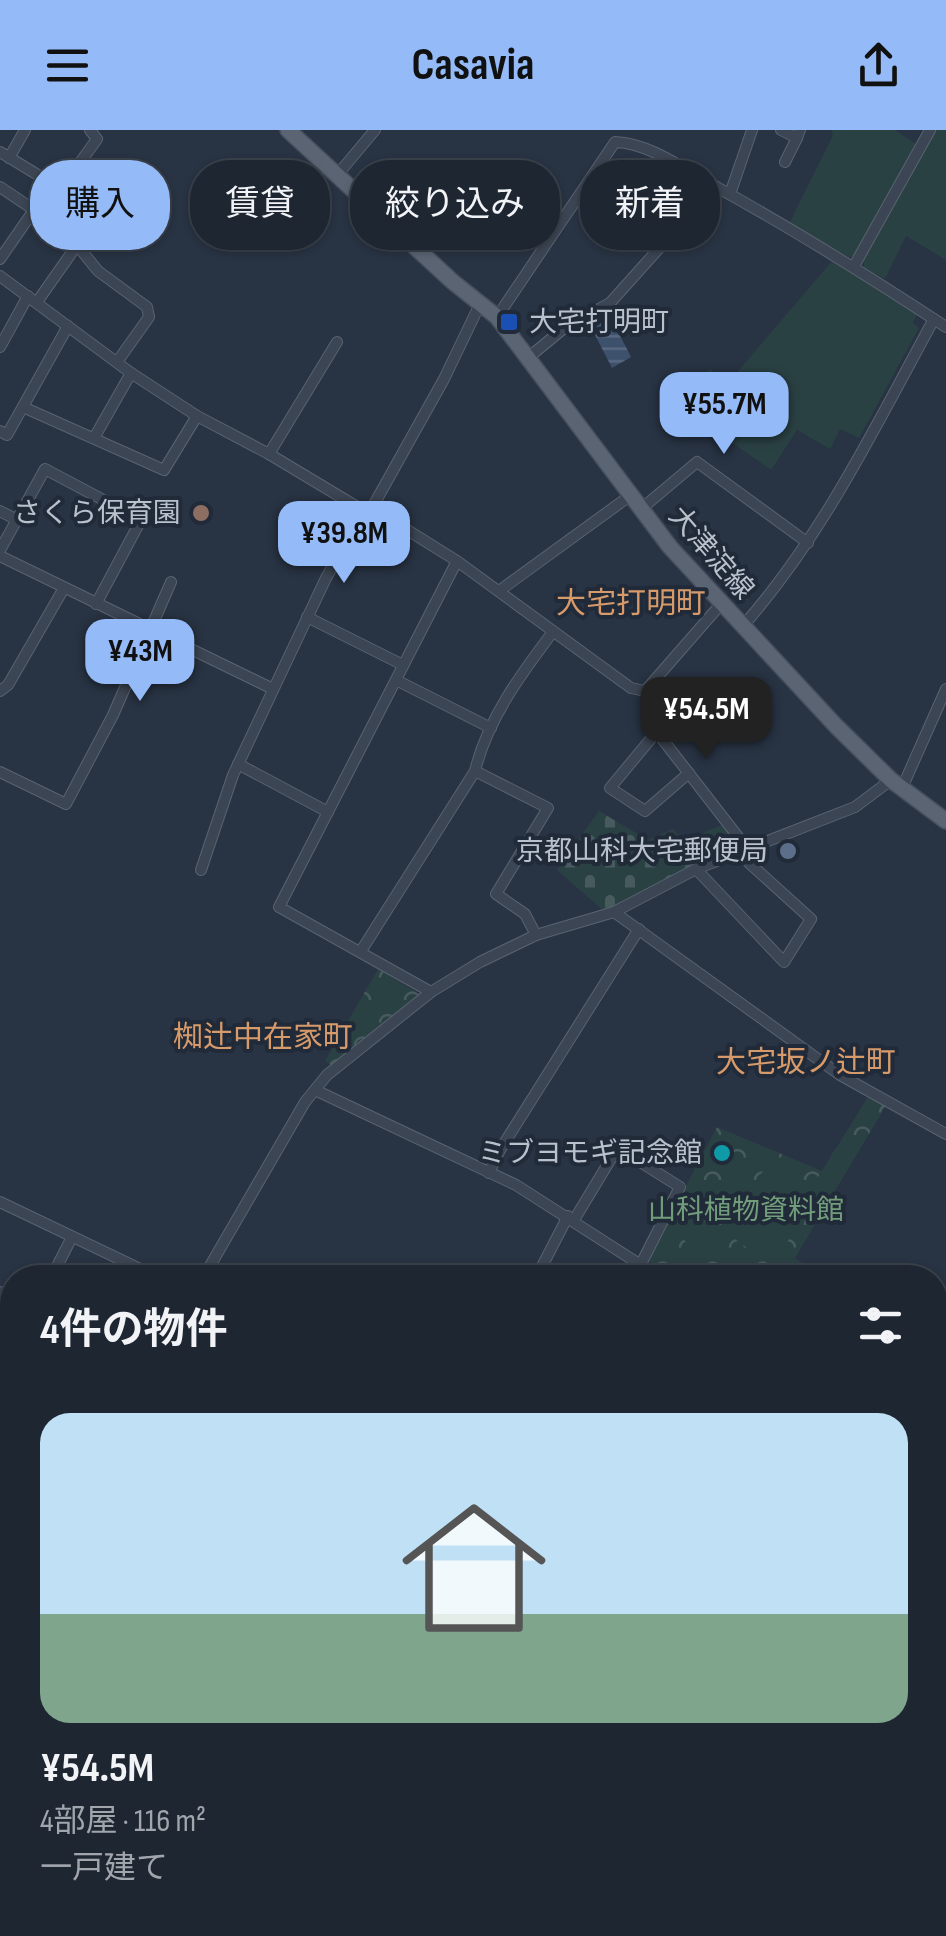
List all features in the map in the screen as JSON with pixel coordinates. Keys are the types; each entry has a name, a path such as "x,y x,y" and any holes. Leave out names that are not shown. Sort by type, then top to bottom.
{"main road":[{"name":"大津淀線","path":"288,130 496,317 630,495 721,604 896,784 946,821"}],"street":[{"path":"25,130 5,155 61,189 98,139 90,130"},
{"path":"338,174 375,130"},
{"path":"730,194 752,130"},
{"path":"781,130 798,134 785,162"},
{"path":"854,266 930,130"},
{"path":"602,160 614,142 628,143 668,160"},
{"path":"0,187 30,207"},
{"path":"720,189 854,266 946,326"},
{"path":"496,317 580,192"},
{"path":"0,259 30,216"},
{"path":"0,347 73,250"},
{"path":"81,250 98,271 147,307 149,317 117,362"},
{"path":"529,357 563,329 610,303 657,250"},
{"path":"0,276 196,416 457,561 631,688 644,692 721,604"},
{"path":"201,870 238,764 272,688 307,618 444,378 480,304"},
{"path":"742,627 808,543 844,485 934,318"},
{"path":"0,432 7,435 68,326"},
{"path":"270,454 337,342"},
{"path":"94,438 131,373"},
{"path":"23,407 164,470 196,416"},
{"path":"641,509 698,462 808,543"},
{"path":"96,604 140,520 45,469 0,553 96,604 272,688"},
{"path":"499,591 630,495"},
{"path":"0,510 17,520"},
{"path":"431,992 280,906 457,561"},
{"path":"0,772 66,804 113,716 171,582"},
{"path":"0,691 8,686 64,588"},
{"path":"307,618 403,665"},
{"path":"362,951 475,771 481,746 522,672 552,633"},
{"path":"396,680 491,728"},
{"path":"648,688 664,740 741,849 811,919 784,962 696,869"},
{"path":"211,1265 305,1102 351,1055 431,992 536,934 614,912 696,869 855,807 896,784 946,689"},
{"path":"660,729 610,788 645,811 689,774"},
{"path":"238,764 328,812"},
{"path":"475,771 548,808 496,894 526,914 536,934"},
{"path":"614,912 840,1075 946,1134"},
{"path":"490,1173 500,1150 639,929"},
{"path":"315,1090 516,1185 571,1218 641,1264 680,1186 626,1152 612,1157 571,1218 544,1265"},
{"path":"0,1202 131,1265"},
{"path":"58,1265 72,1237"}],"green space":[{"path":"831,130 895,130 916,144 854,256 849,257 789,224 833,135"},
{"path":"936,130 946,130 946,260 906,236 885,279 864,268 863,257"},
{"path":"832,261 917,314 913,323 919,328 859,438 840,429 830,449 797,430 771,470 684,409 710,369 728,383"},
{"path":"599,811 648,840 673,829 684,841 724,824 738,841 736,847 604,911 557,870"},
{"path":"378,969 419,994 331,1065 325,1061"},
{"name":"山科植物資料館","path":"871,1092 888,1102 795,1258 805,1265 655,1265 647,1260 717,1127 822,1171"},
{"path":"844,1136 861,1147 823,1206 811,1200 771,1265 721,1229 767,1166 776,1165 813,1185"},
{"path":"696,1215 712,1228 695,1249 679,1236"}],"water":[{"path":"610,316 631,357 612,368 591,327"}],"place":[{"name":"大宅打明町","path":"509,322"},
{"name":"さくら保育園","path":"201,513"},
{"name":"京都山科大宅郵便局","path":"788,851"},
{"name":"ミブヨモギ記念館","path":"722,1153"}],"district":[{"name":"大宅打明町","path":"631,604"},
{"name":"椥辻中在家町","path":"263,1038"},
{"name":"大宅坂ノ辻町","path":"806,1063"}]}
